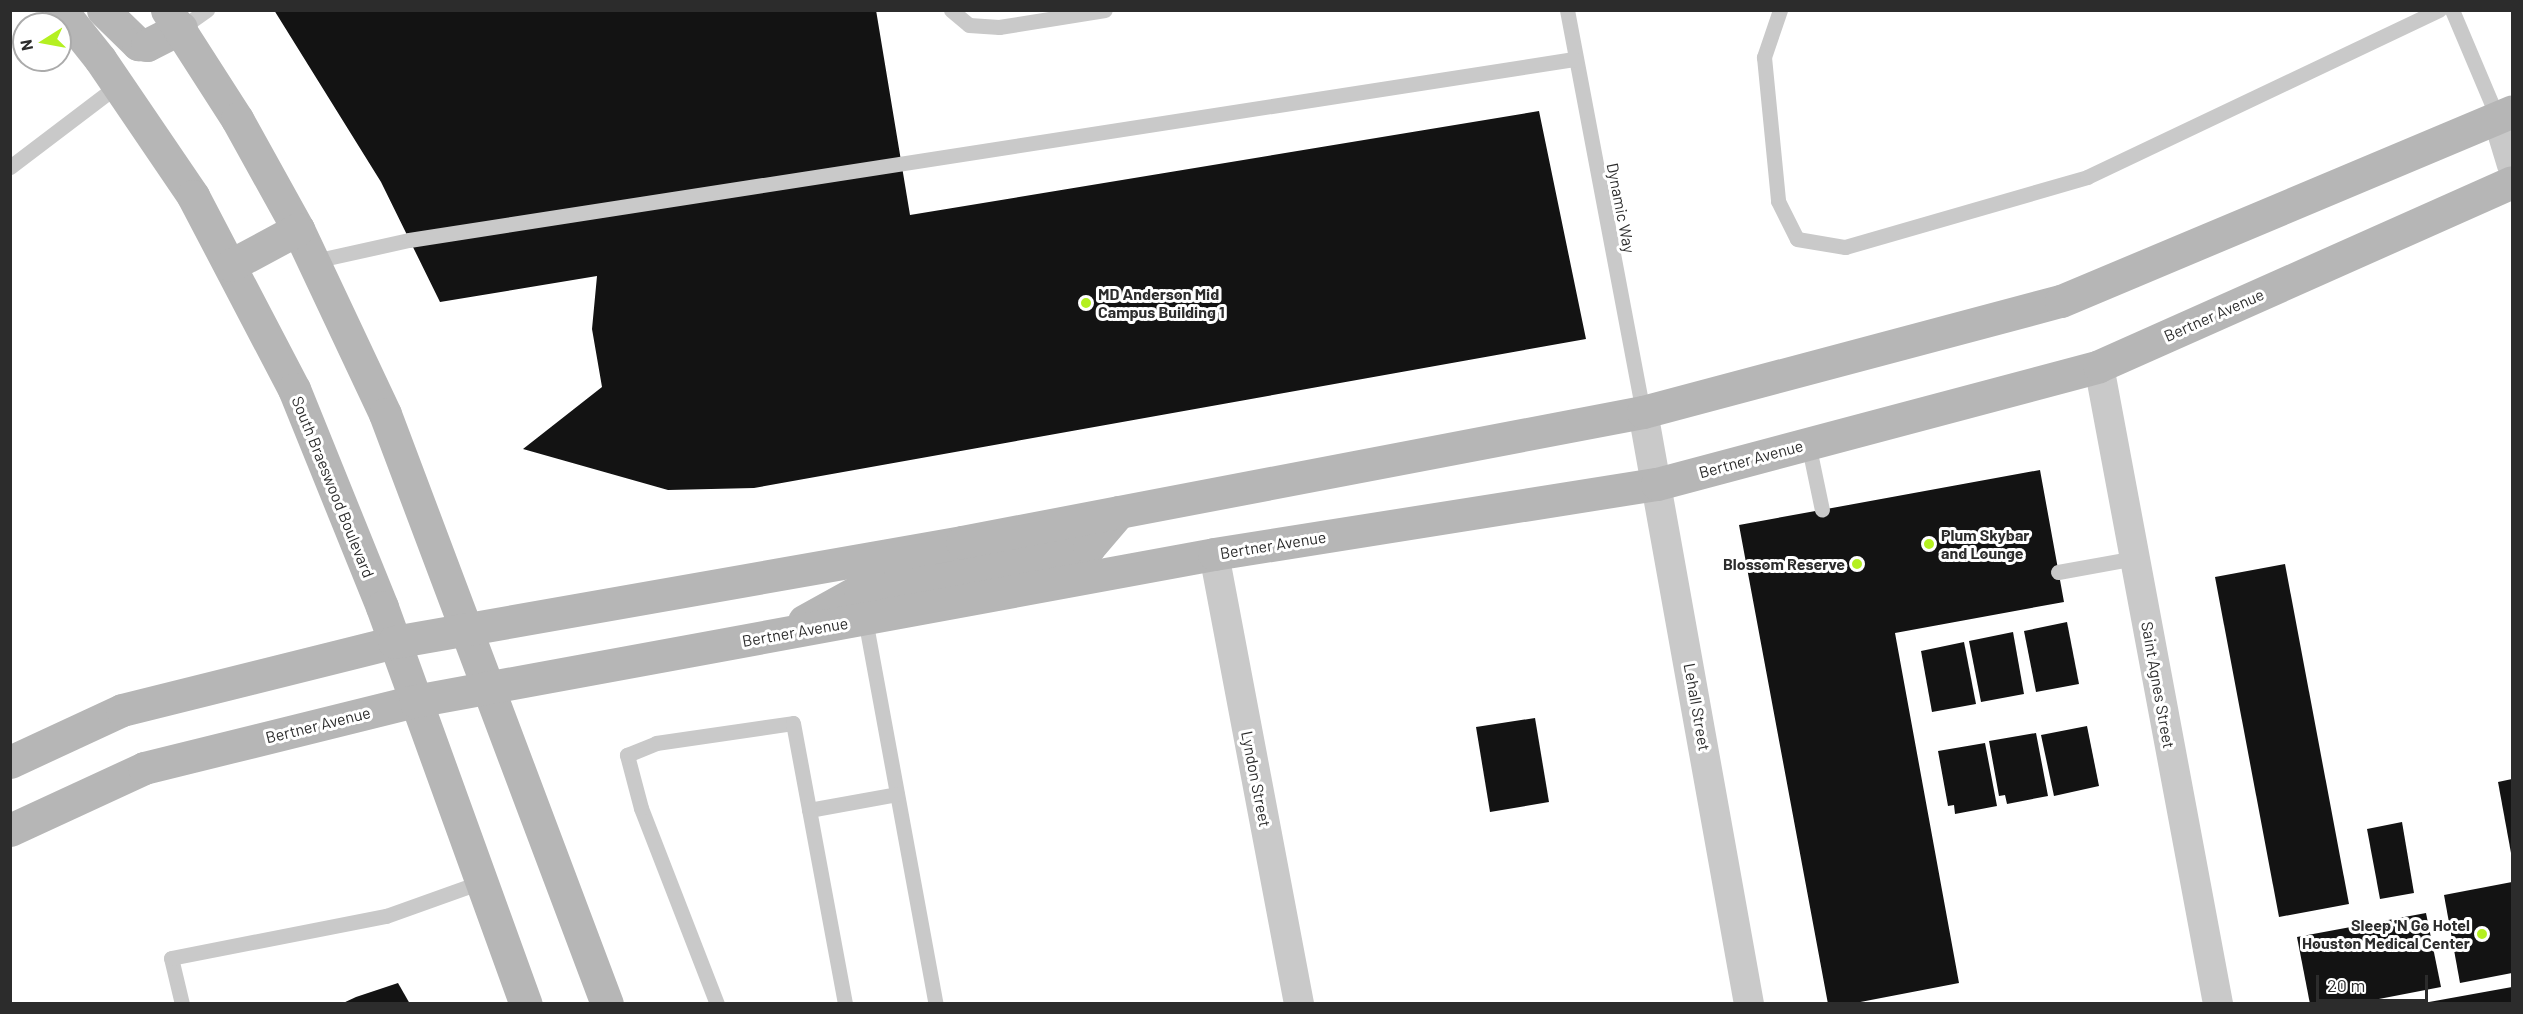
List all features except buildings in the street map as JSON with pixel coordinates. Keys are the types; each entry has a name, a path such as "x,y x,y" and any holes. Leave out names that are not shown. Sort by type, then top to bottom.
{"street":[{"name":"South Braeswood Boulevard","path":"61,10 118,85 193,196 231,265 318,444 394,642 526,1004"},
{"path":"103,10 138,44 147,45 185,16 298,229 385,414 607,1004"},
{"path":"10,762 122,710 394,642 1119,512 1643,412 2061,301 2505,115 2512,165"},
{"name":"Bertner Avenue","path":"10,831 144,768 415,701 1214,554 1657,484 2099,366 2512,183"},
{"path":"231,265 298,229"},
{"name":"Saint Agnes Street","path":"2099,366 2218,1004"},
{"name":"Lehall Street","path":"1643,412 1749,1004"},
{"path":"782,634 860,590 1089,547 1119,512"},
{"name":"Lyndon Street","path":"1214,554 1299,1004"}],"lane":[{"path":"951,10 969,25 999,27 1105,10"},
{"name":"Dynamic Way","path":"1567,10 1574,59 1643,412"},
{"path":"1780,10 1764,57 1778,201 1797,239 1845,247 2087,177 2439,10"},
{"path":"2452,10 2505,115"},
{"path":"314,261 421,238 1574,59"},
{"path":"10,168 118,85"},
{"path":"1808,443 1822,510"},
{"path":"2058,572 2135,558"},
{"path":"865,619 936,1004"},
{"path":"717,1004 641,808 627,755 656,743 793,723 845,1004"},
{"path":"809,810 897,794"},
{"path":"182,1004 171,958 386,916 481,882"}],"place":[{"name":"MD Anderson Mid Campus Building 1","path":"1086,303"},
{"name":"Plum Skybar and Lounge","path":"1929,544"},
{"name":"Blossom Reserve","path":"1857,564"},
{"name":"Sleep 'N Go Hotel Houston Medical Center","path":"2482,934"}]}
